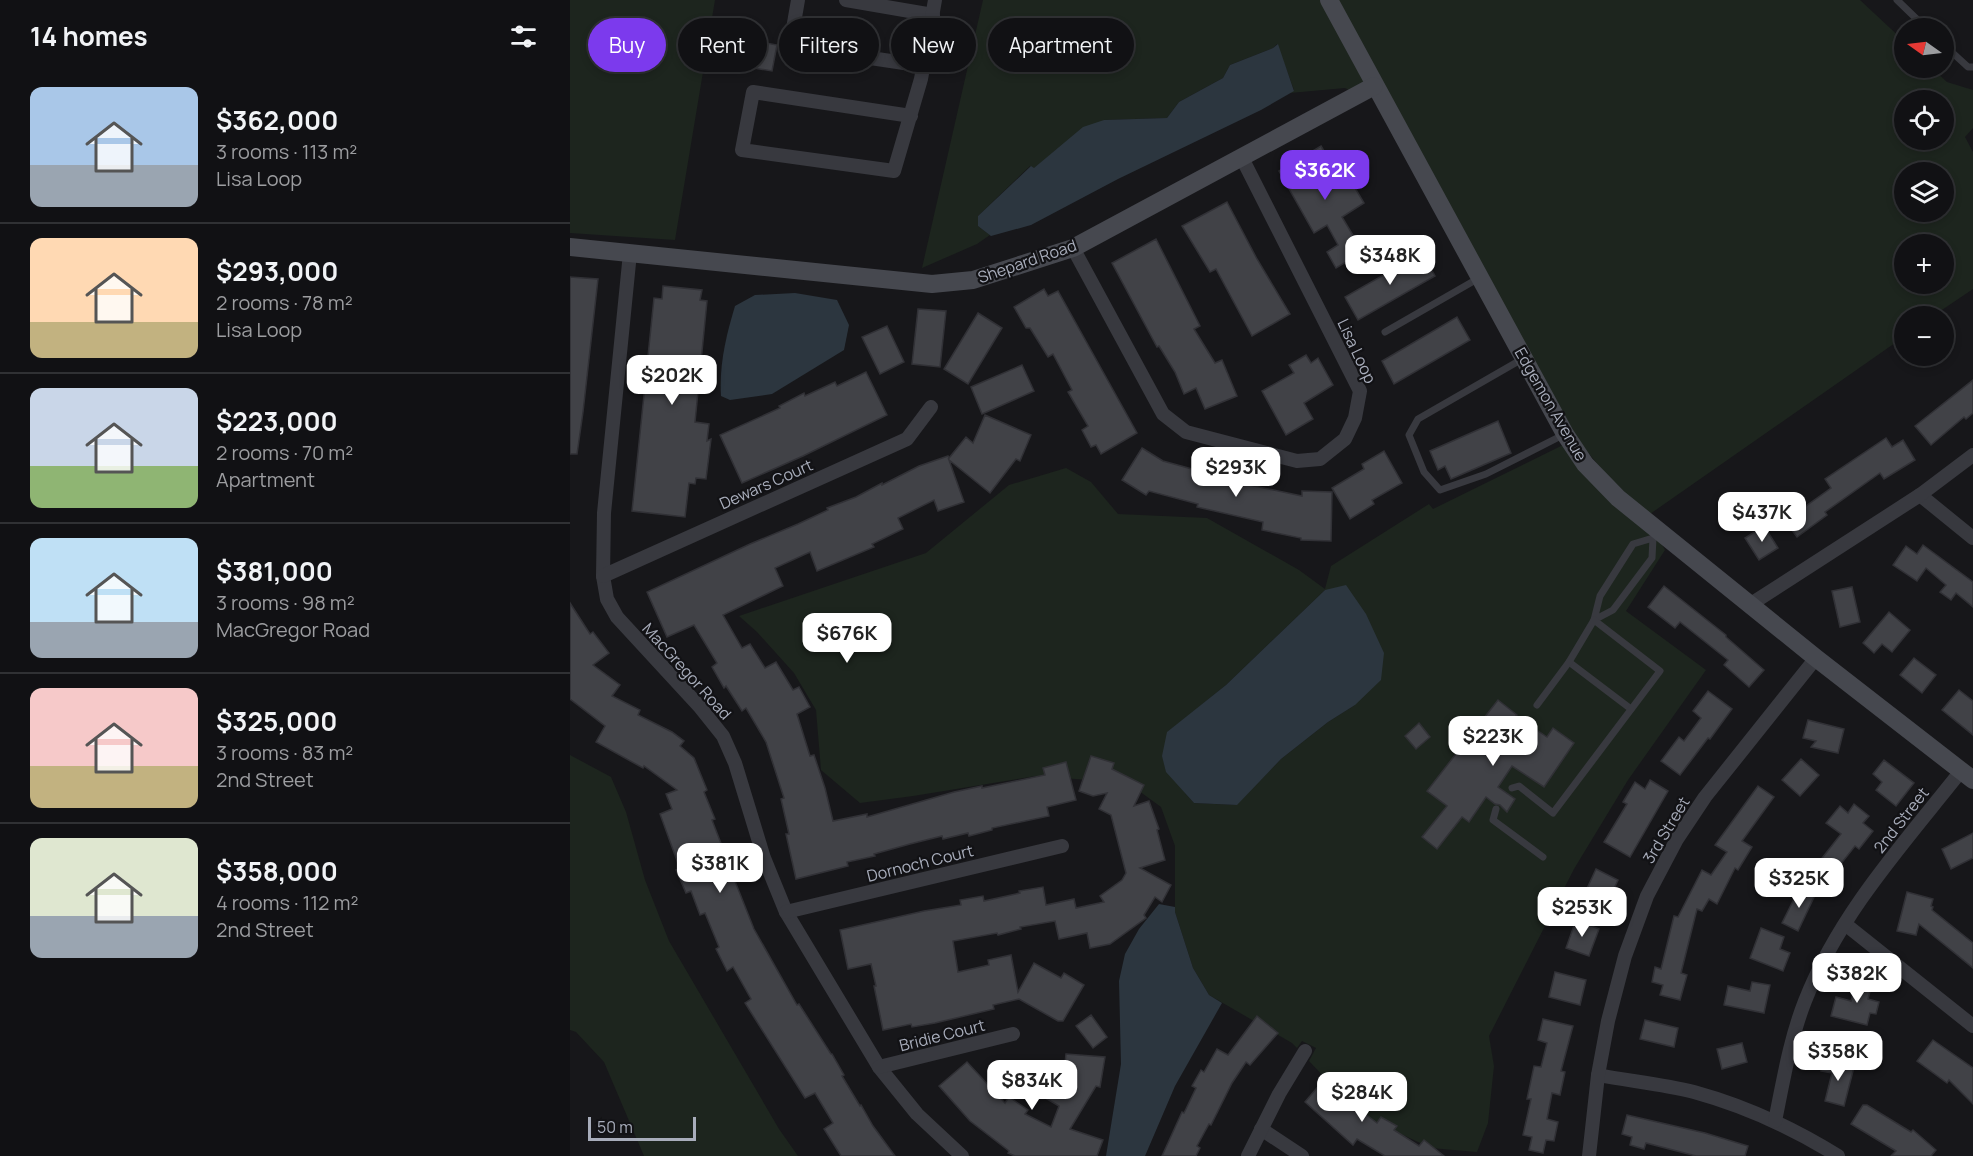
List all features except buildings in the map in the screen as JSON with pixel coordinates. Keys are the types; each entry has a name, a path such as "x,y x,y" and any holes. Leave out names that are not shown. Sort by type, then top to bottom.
{"street":[{"path":"798,0 790,46 891,61"},
{"path":"846,0 933,15"},
{"path":"932,18 935,0"},
{"name":"Edgemon Avenue","path":"1329,0 1565,434 1585,464 1656,534 1750,604 1967,776"},
{"path":"911,116 753,92 742,150 894,171 911,116 922,72"},
{"name":"Shepard Road","path":"570,247 932,284 973,280 1073,248 1374,86"},
{"name":"Lisa Loop","path":"1073,248 1163,414 1186,432 1297,461 1320,459 1344,439 1355,418 1360,391 1242,158"},
{"name":"MacGregor Road","path":"630,253 604,513 603,576 608,599 617,617 699,705 723,736 735,763 764,858 786,912 879,1067 917,1114 955,1152 962,1156"},
{"name":"Dewars Court","path":"603,576 907,439 931,407"},
{"path":"1750,604 1920,495 1973,455"},
{"path":"1920,495 1973,538"},
{"name":"3rd Street","path":"1589,1156 1598,1076 1608,1021 1625,956 1647,896 1677,839 1705,797 1816,658"},
{"name":"2nd Street","path":"1775,1121 1788,1057 1804,1003 1824,958 1868,889 1967,776"},
{"name":"Dornoch Court","path":"786,912 1062,846"},
{"path":"1845,924 1973,1026"},
{"name":"Bridie Court","path":"879,1067 1013,1034"},
{"path":"1248,1156 1279,1094 1305,1051"},
{"path":"1598,1076 1692,1092 1734,1104 1775,1121 1815,1141 1838,1156"},
{"path":"1261,1129 1302,1156"}],"lane":[{"path":"1897,0 1916,18"},
{"path":"1954,54 1968,67 1973,67"},
{"path":"1385,332 1479,278"},
{"path":"1524,358 1418,419 1409,435 1424,472 1440,490 1486,474 1565,434"},
{"path":"1537,705 1569,662 1594,620 1600,596 1633,544 1656,534"},
{"path":"1594,620 1613,610 1652,558 1656,534"},
{"path":"1512,788 1519,786 1553,813 1660,671 1594,620"},
{"path":"1569,662 1631,710"},
{"path":"1496,809 1493,820 1543,857"}],"shaded area":[{"path":"570,0 715,0 712,18 678,18 678,72 703,72 675,240 570,233"},
{"path":"983,0 1320,0 1364,82 1349,90 1345,88 1290,93 1294,90 1277,44 1273,48 1230,65 1223,78 1179,102 1167,118 1104,120 1055,151 1034,169 1030,166 978,216 978,226 990,235 977,244 922,268 967,72 976,72 976,31"},
{"path":"1338,0 1860,0 1894,32 1894,78 1943,78 1947,82 1973,90 1973,128 1965,137 1973,152 1973,289 1948,306 1894,306 1894,344 1650,514 1608,476 1572,431"},
{"path":"1278,44 1294,91 1261,110 1118,179 1031,225 991,236 978,226 978,216 1031,166 1034,168 1083,127 1104,120 1167,118 1179,102 1223,78 1230,65"},
{"path":"795,293 837,300 849,325 844,350 772,394 730,400 721,396 724,351 735,306 755,295"},
{"path":"1563,445 1660,541 1665,550 1626,611 1706,670 1628,780 1574,869 1489,1036 1494,1066 1488,1123 1477,1152 1431,1148 1360,1115 1309,1061 1316,1048 1302,1041 1297,1048 1209,995 1193,968 1175,912 1175,846 1161,807 1128,783 1036,776 860,803 821,770 816,710 794,673 757,632 739,616 926,553 1009,485 1066,468 1091,482 1118,514 1207,518 1299,570 1325,589 1331,566 1429,504 1433,509","holes":["1325,590 1355,705 1328,722 1281,759 1236,805 1194,803 1185,793 1168,732 1226,685"]},
{"path":"1346,585 1366,614 1384,653 1381,680 1355,705 1328,722 1281,759 1237,805 1194,803 1166,772 1162,756 1167,732 1226,685 1325,590"},
{"path":"570,755 611,777 626,812 645,880 669,941 779,1129 798,1156 644,1156 604,1062 576,1032 570,1030"},
{"path":"1159,904 1175,907 1193,968 1209,995 1222,1003 1175,1086 1145,1156 1106,1156 1121,1064 1119,981 1125,954 1139,929"}]}
